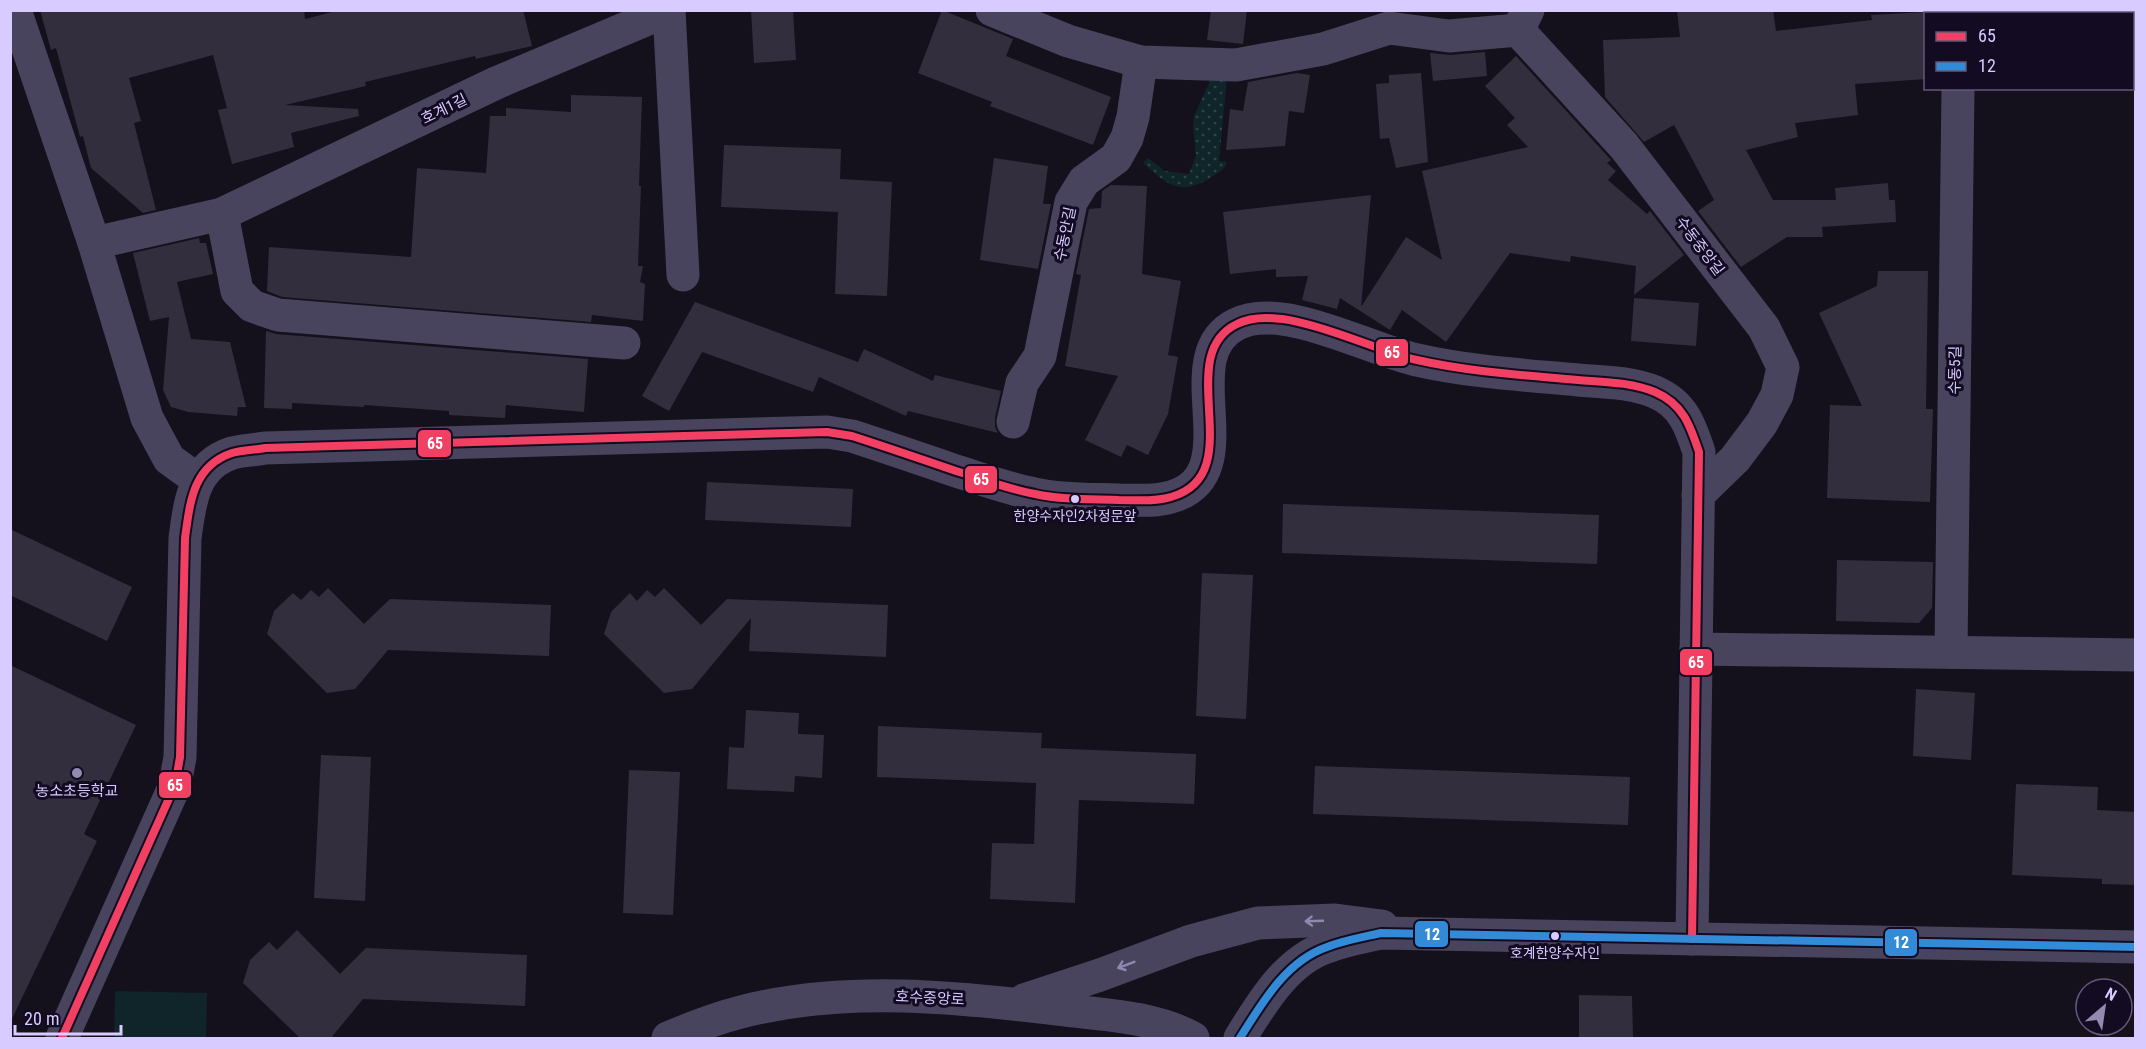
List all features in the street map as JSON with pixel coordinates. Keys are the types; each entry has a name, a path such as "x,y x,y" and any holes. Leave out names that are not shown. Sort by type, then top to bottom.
{"street":[{"path":"15,10 94,243 147,418 169,459 198,480"},
{"name":"호계1길","path":"94,243 222,214 496,84 669,10 683,275"},
{"path":"992,10 1068,41 1141,62 1236,65 1323,49 1389,28 1449,36 1523,20"},
{"name":"수동중앙길","path":"1523,20 1624,146 1764,328 1783,367 1777,395 1762,423 1735,459 1698,495"},
{"name":"수동안길","path":"1013,422 1022,383 1040,356 1071,202 1084,181 1116,158 1127,138 1133,117 1141,62"},
{"name":"수동5길","path":"1951,652 1958,90"},
{"path":"222,214 237,291 252,306 278,315 624,343"},
{"path":"62,1038 175,785 180,757 185,538 190,503 198,480 211,463 233,453 266,448 827,432 852,436 1005,487 1038,495 1092,500 1170,498 1190,488 1203,475 1209,458 1211,353 1222,333 1239,322 1263,318 1325,329 1416,360 1483,372 1624,384 1655,392 1676,405 1690,423 1699,452 1692,939"},
{"path":"1696,649 2136,656"},
{"path":"1014,1004 1191,941 1258,923 1335,920 1434,933"},
{"path":"1240,1038 1262,1002 1295,965 1326,947 1381,933 2136,947"},
{"name":"호수중앙로","path":"668,1038 741,1012 820,998 911,996 1014,1004 1134,1019 1178,1030 1193,1038"}],"green space":[{"path":"1227,77 1219,161 1227,162 1226,165 1210,178 1190,187 1174,186 1166,182 1143,163 1148,158 1165,171 1189,174 1196,155 1194,116 1210,81"},
{"path":"115,991 207,993 206,1038 114,1038"}],"building":[{"path":"40,10 304,10 305,19 340,10 523,10 532,46 476,59 475,56 365,82 366,86 285,105 358,109 359,116 291,133 294,147 232,164 218,110 227,108 213,55 129,78 141,121 134,123 156,210 143,213 91,168 83,136 80,137 56,48 51,50"},
{"path":"751,10 793,10 796,60 754,63"},
{"path":"942,10 1013,39 1006,56 1111,97 1093,145 990,106 992,102 918,73"},
{"path":"1211,10 1247,10 1243,44 1207,40"},
{"path":"1677,10 1773,10 1776,31 1872,20 1871,15 1924,12 1924,79 1855,84 1858,115 1795,123 1798,137 1746,150 1773,200 1836,200 1835,188 1888,183 1889,200 1895,200 1896,222 1822,227 1823,237 1787,237 1741,267 1698,211 1714,200 1674,125 1644,142 1605,97 1603,40 1680,37"},
{"path":"1485,52 1487,76 1433,81 1430,53 1450,55"},
{"path":"1516,56 1611,160 1607,163 1616,171 1608,180 1647,214 1650,211 1684,255 1634,295 1636,266 1571,256 1570,262 1510,253 1446,342 1402,310 1390,330 1340,298 1337,309 1302,300 1308,276 1276,277 1276,269 1230,274 1223,212 1371,195 1361,307 1406,237 1442,260 1422,171 1528,147 1507,125 1515,118 1485,86"},
{"path":"1297,73 1310,75 1304,113 1289,111 1285,146 1226,150 1230,109 1243,111 1248,82"},
{"path":"1421,73 1428,162 1396,168 1389,138 1380,139 1376,84 1389,83 1389,75"},
{"path":"571,95 642,97 638,266 643,266 640,282 645,284 643,321 592,315 591,322 282,297 267,291 269,247 411,257 417,168 486,173 490,116 506,116 506,108 571,112"},
{"path":"724,145 841,149 840,179 892,182 887,296 835,294 838,212 721,207"},
{"path":"994,158 1048,166 1043,204 1051,204 1038,269 980,260"},
{"path":"1111,185 1147,186 1142,274 1181,281 1168,355 1178,357 1168,414 1148,455 1127,445 1121,457 1085,440 1118,376 1065,366 1081,275 1076,274 1089,209 1101,208 1102,191"},
{"path":"199,238 200,243 206,243 213,274 177,282 191,339 230,342 246,407 238,407 237,416 188,412 171,407 163,390 169,317 150,321 133,253"},
{"path":"1878,271 1928,271 1926,409 1933,409 1930,502 1827,498 1830,405 1862,406 1819,313 1877,286"},
{"path":"1634,298 1699,303 1696,346 1631,341"},
{"path":"695,302 858,362 864,349 933,381 935,375 1001,391 995,418 998,433 908,411 906,416 819,377 813,392 702,352 669,411 642,396"},
{"path":"266,331 276,334 588,359 584,412 506,405 505,418 449,415 449,411 364,405 364,407 292,403 292,409 264,408"},
{"path":"707,482 853,489 851,527 705,520"},
{"path":"1283,504 1599,515 1597,564 1282,553"},
{"path":"10,529 132,587 107,641 10,595"},
{"path":"1837,560 1933,562 1932,608 1919,623 1836,621"},
{"path":"1202,573 1253,575 1246,719 1196,716"},
{"path":"328,588 364,624 390,599 551,605 549,656 388,650 355,689 327,693 267,634 274,611 293,593 301,600 311,590 319,597"},
{"path":"664,588 701,625 727,599 888,605 886,657 749,651 751,618 692,689 664,693 604,634 611,612 630,593 637,601 647,590 655,597"},
{"path":"10,665 136,725 84,834 97,841 10,1023"},
{"path":"1916,689 1975,693 1971,760 1913,756"},
{"path":"746,710 799,713 798,734 824,735 822,778 795,776 794,792 727,789 729,747 744,748"},
{"path":"878,726 1042,733 1041,748 1196,754 1194,804 1079,800 1075,903 990,899 992,843 1034,844 1036,783 877,777"},
{"path":"321,755 371,757 365,901 314,898"},
{"path":"1315,766 1630,777 1628,825 1313,814"},
{"path":"629,770 680,772 673,915 623,913"},
{"path":"2016,784 2098,787 2097,810 2136,812 2136,885 2102,884 2102,879 2012,875"},
{"path":"297,930 340,974 366,948 527,955 525,1006 363,999 331,1038 300,1038 243,983 250,960 269,942 277,950"},
{"path":"1579,995 1632,996 1633,1038 1579,1038"}],"transit line":[{"name":"65","path":"62,1038 175,785 180,757 185,538 196,487 201,476 219,459 236,452 265,448 827,432 852,436 995,484 1035,494 1077,499 1158,500 1171,497 1194,484 1206,465 1210,441 1208,387 1210,361 1218,340 1237,324 1256,319 1278,319 1301,323 1398,355 1437,364 1497,373 1636,386 1665,397 1684,416 1699,452 1692,939"},
{"name":"12","path":"1240,1038 1276,985 1299,962 1312,953 1334,945 1381,933 2136,947"}],"place":[{"name":"한양수자인2차정문앞","path":"1075,499"},
{"name":"농소초등학교","path":"77,773"},
{"name":"호계한양수자인","path":"1555,936"}]}
